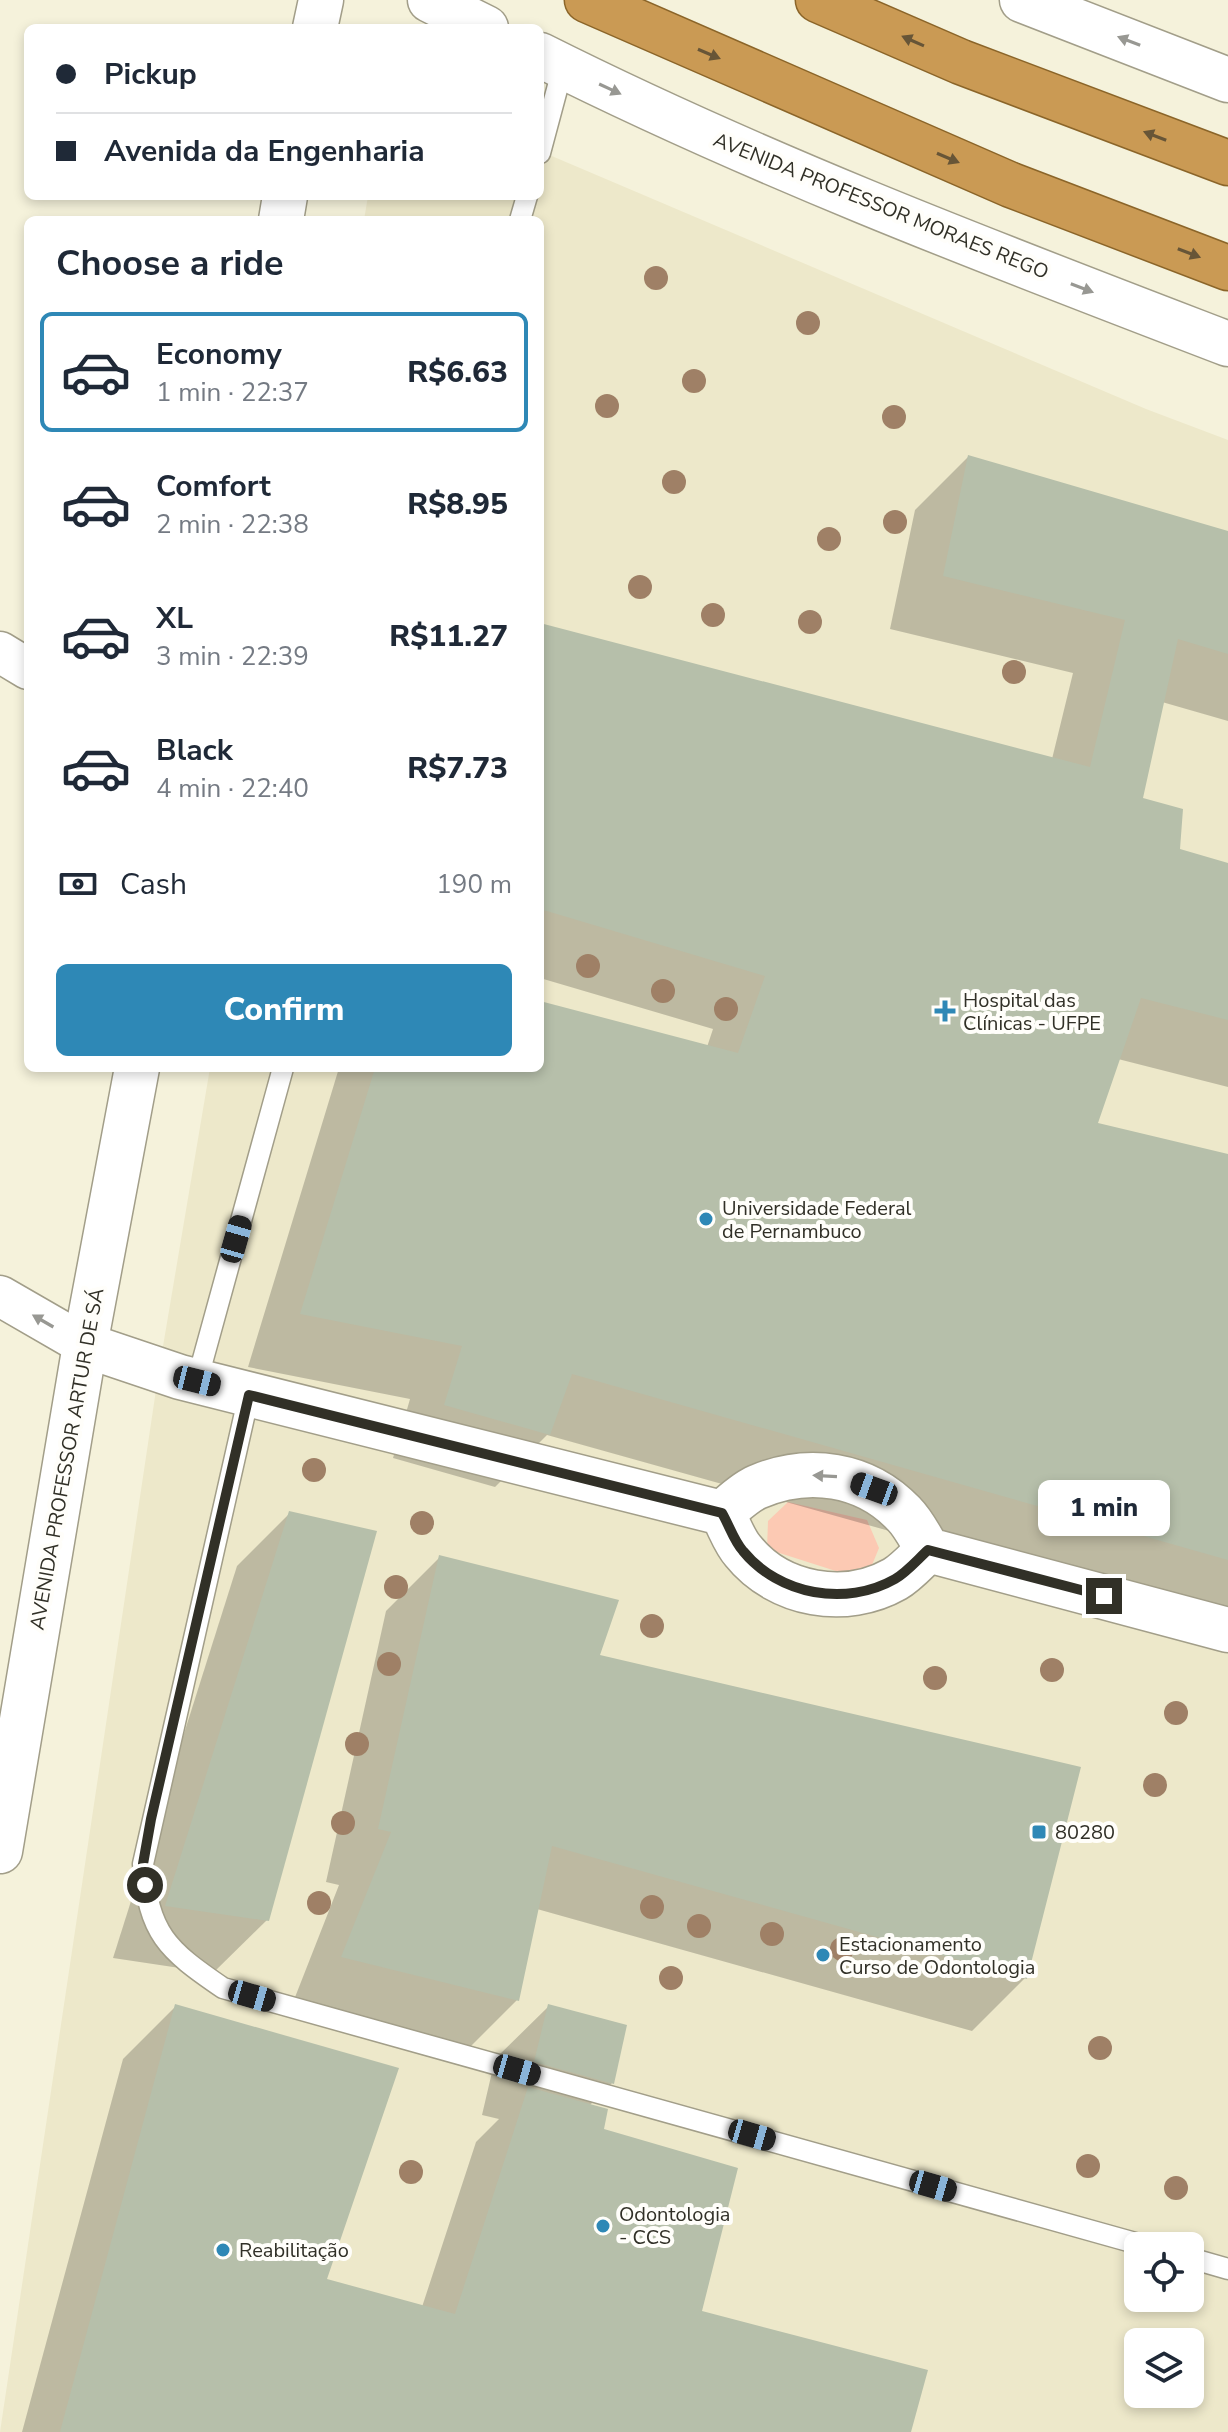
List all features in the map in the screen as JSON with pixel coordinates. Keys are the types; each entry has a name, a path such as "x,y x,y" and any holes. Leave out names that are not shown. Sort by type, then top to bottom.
{"highway":[{"path":"587,0 1011,185 1228,268"},
{"path":"818,0 961,62 1228,163"}],"street":[{"path":"316,24 321,0"},
{"path":"430,0 478,24"},
{"path":"1022,0 1228,80"},
{"name":"AVENIDA PROFESSOR MORAES REGO","path":"552,61 705,134 948,236 1228,344"},
{"path":"0,652 24,667"},
{"name":"AVENIDA PROFESSOR ARTUR DE SÁ","path":"0,1851 85,1345 136,1072"},
{"path":"0,1296 85,1345 197,1381 722,1513 742,1551 774,1579 814,1594 856,1594 896,1579 928,1550"},
{"path":"722,1513 754,1488 793,1475 834,1475 874,1489 905,1515 928,1550 1228,1630"}],"lane":[{"path":"544,122 552,61"},
{"path":"197,1381 282,1072"},
{"path":"249,1395 143,1864 147,1906 152,1917 162,1938 189,1965 223,1988 1124,2240"},
{"path":"1204,2262 1228,2269"}],"shaded area":[{"name":"Universidade Federal de Pernambuco","path":"544,153 1146,409 1228,440 1228,2432 0,2432 159,1370 209,1072 544,1072 544,216 365,216 367,200 544,200"},
{"path":"788,1502 867,1520 879,1548 872,1565 842,1573 767,1549 768,1521"}],"building":[{"name":"Hospital das Clínicas - UFPE","path":"968,455 1228,531 1228,654 1178,639 1143,798 1183,809 1180,849 1228,863 1228,1020 1141,998 1098,1123 1228,1154 1228,1560 572,1374 550,1435 444,1405 462,1346 300,1314 374,1072 544,1072 544,1002 738,1053 765,976 544,910 544,624 1090,767 1125,620 943,576"},
{"path":"289,1511 377,1531 269,1921 165,1906"},
{"path":"439,1555 619,1600 600,1655 1081,1767 1027,1979 552,1846 519,2001 341,1957 391,1832 378,1829"},
{"path":"175,2004 399,2068 327,2279 455,2314 528,2087 608,2109 604,2129 738,2168 702,2311 928,2370 911,2432 60,2432"},
{"path":"548,2004 627,2025 614,2084 534,2062"}],"place":[{"name":"Hospital das Clínicas - UFPE","path":"945,1011"},
{"name":"Universidade Federal de Pernambuco","path":"706,1219"},
{"name":"80280","path":"1039,1832"},
{"name":"Estacionamento Curso de Odontologia","path":"823,1955"},
{"name":"Odontologia - CCS","path":"603,2226"},
{"name":"Reabilitação","path":"223,2250"}],"route":[{"path":"145,1885 143,1864 151,1819 249,1395 722,1513 742,1551 774,1579 814,1594 856,1594 896,1579 928,1550 1104,1596"}]}
